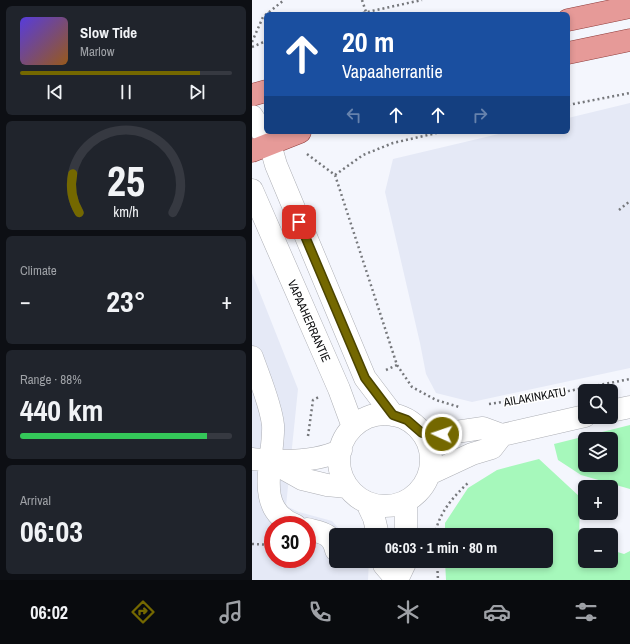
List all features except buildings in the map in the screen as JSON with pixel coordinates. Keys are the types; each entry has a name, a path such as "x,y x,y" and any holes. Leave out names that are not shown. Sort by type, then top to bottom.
{"main road":[{"path":"570,20 630,7"},
{"path":"570,54 630,40"},
{"path":"252,95 264,91"},
{"path":"261,147 301,141"}],"street":[{"path":"252,116 261,147 276,166 365,378 393,415"},
{"name":"VAPAAHERRANTIE","path":"252,190 257,211 339,389 354,427"},
{"path":"252,357 273,425 261,460 273,506 281,516"},
{"path":"618,410 630,407"},
{"path":"379,415 393,415 407,420 422,433 429,446 431,460 429,474 420,491 406,502 393,506 380,506 367,503 356,496 347,487 339,462 345,439 354,427 365,419 379,415"},
{"path":"422,433 442,434 484,428 502,435 578,418"},
{"path":"429,474 472,454 492,448 502,435"},
{"path":"261,460 328,456 341,450"},
{"path":"261,460 302,479 327,485 347,487"},
{"path":"406,502 406,528"},
{"path":"367,503 374,518 376,528"},
{"path":"316,531 325,533 329,537"},
{"path":"387,568 397,580 403,568"}],"path":[{"path":"269,12 284,0"},
{"path":"363,1 366,12 422,0"},
{"path":"252,42 264,16"},
{"path":"252,47 264,42"},
{"path":"570,105 630,93"},
{"path":"335,175 363,155 393,142 431,134"},
{"path":"301,141 335,175 397,365"},
{"path":"619,210 630,201"},
{"name":"AILAKINKATU","path":"485,405 543,396 630,379"},
{"path":"252,544 264,545"},
{"path":"437,568 438,580"}],"shaded area":[{"path":"630,103 630,368 472,402 436,393 426,374 385,192 393,159 499,134 570,134 570,118"},
{"path":"252,273 298,389 286,506 299,512 314,516 264,516 264,568 316,568 316,517 332,521 338,528 329,528 329,568 369,568 368,580 252,580"}],"green space":[{"path":"630,425 630,489 618,486 618,480 598,480 581,475 558,460 554,444 578,438 578,472 618,472 618,432 602,432"},
{"path":"539,459 578,495 578,520 579,520 579,528 578,528 578,568 618,568 618,552 624,554 630,551 630,580 446,580 445,568 553,568 553,528 445,528 445,523 468,488 497,470"}],"route":[{"path":"299,222 365,378 393,415 407,420 422,433 442,434"}]}
